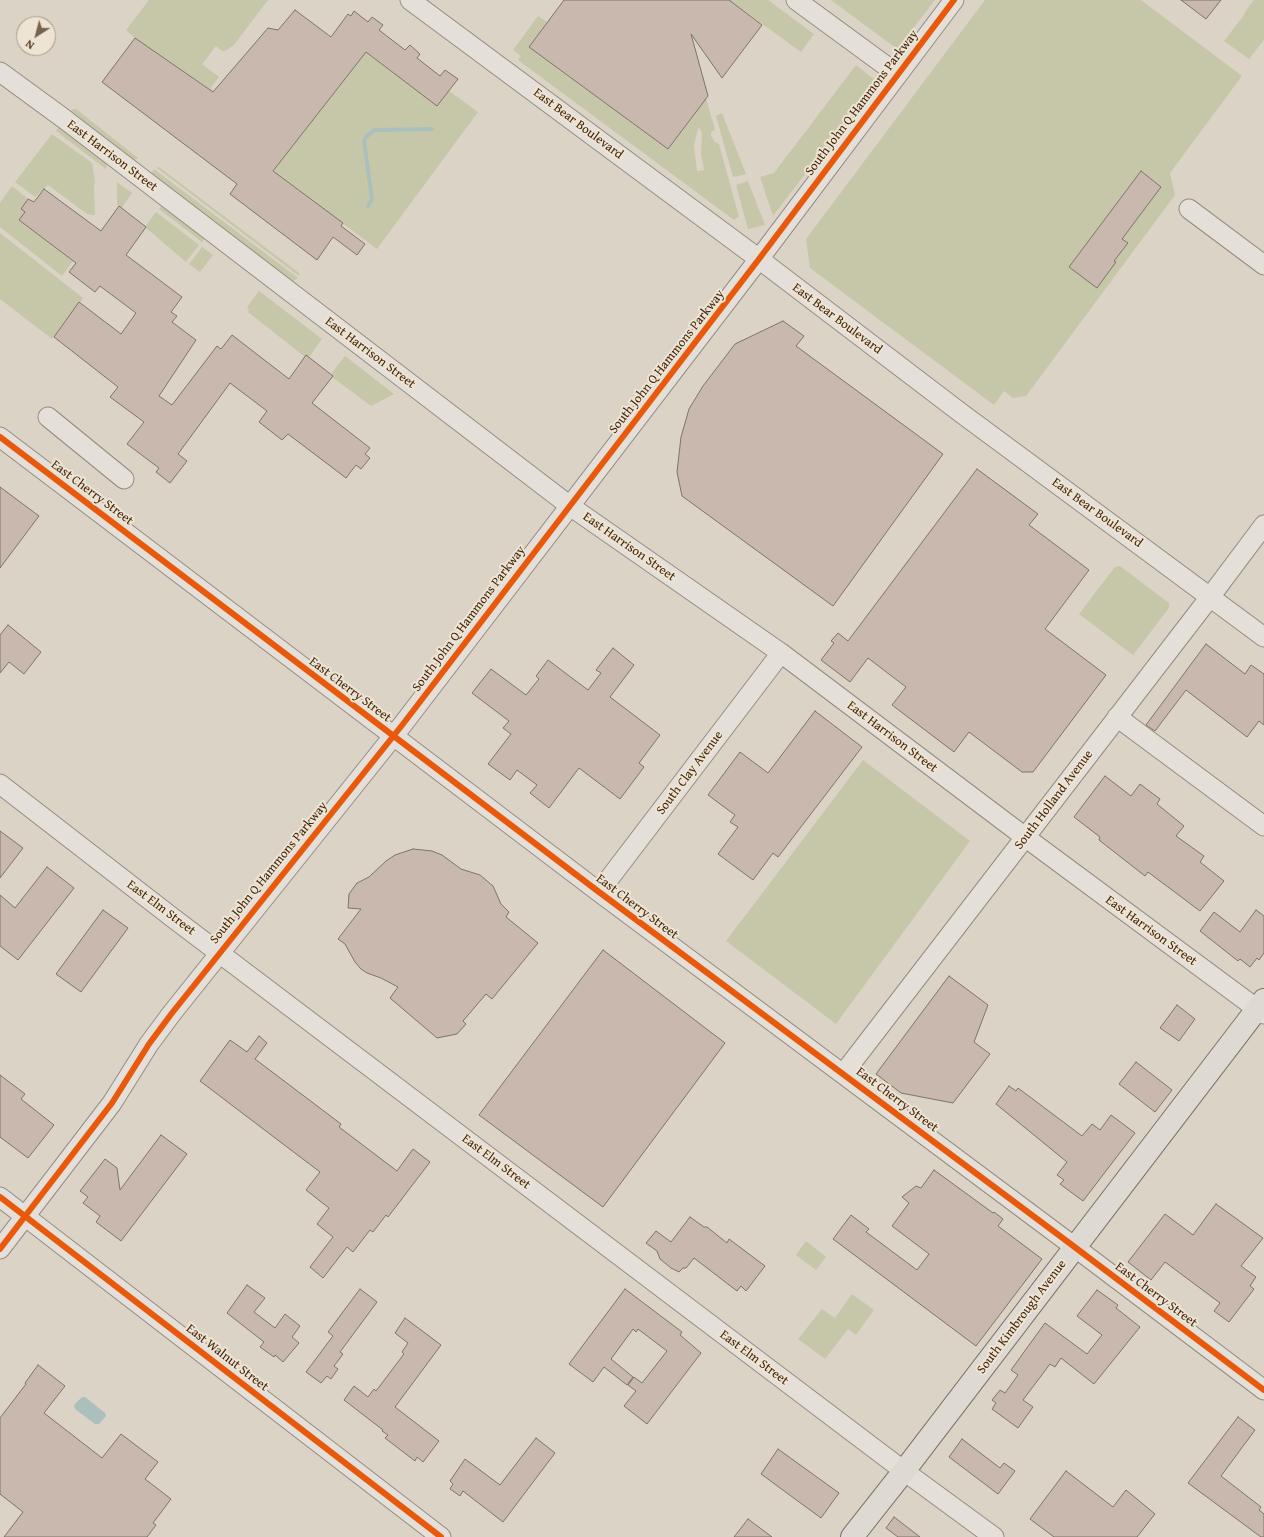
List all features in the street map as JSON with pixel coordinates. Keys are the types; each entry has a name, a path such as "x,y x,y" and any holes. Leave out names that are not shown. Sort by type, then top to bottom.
{"main road":[{"name":"South Kimbrough Avenue","path":"852,1537 904,1472 1075,1247 1262,1008"}],"street":[{"name":"East Bear Boulevard","path":"410,0 759,259 961,413 1264,637"},
{"path":"796,0 897,74"},
{"name":"South John Q Hammons Parkway","path":"0,1249 112,1103 149,1044 219,952 393,736 759,259 954,0"},
{"name":"East Harrison Street","path":"0,72 63,118 570,506 781,653 1025,837 1262,1008"},
{"path":"1189,209 1264,264"},
{"path":"48,417 124,479"},
{"name":"East Cherry Street","path":"0,437 599,892 1264,1390"},
{"name":"South Holland Avenue","path":"843,1074 1264,525"},
{"name":"South Clay Avenue","path":"599,892 781,653"},
{"path":"1117,717 1264,826"},
{"name":"East Elm Street","path":"0,784 904,1472 994,1537"},
{"name":"East Walnut Street","path":"0,1197 440,1537"}],"green space":[{"path":"149,0 268,0 234,45 227,50 222,51 216,46 202,64 219,77 211,87 213,92 135,38 126,30"},
{"path":"729,0 768,0 814,34 801,52"},
{"path":"831,0 935,0 897,49"},
{"path":"985,0 1141,0 1242,76 1170,173 1175,195 1026,396 1013,398 1004,391 994,405 810,268 806,239"},
{"path":"1254,0 1264,0 1264,40 1249,59 1224,41"},
{"path":"538,16 547,22 529,47 668,149 706,98 715,130 711,132 711,136 715,142 719,144 739,217 734,220 518,60 521,56 513,50","holes":["698,128 702,133 701,154 704,170 697,171 694,146"]},
{"path":"366,52 437,106 449,91 478,112 377,249 273,171"},
{"path":"856,65 876,81 773,216 760,177 774,173"},
{"path":"73,109 76,109 138,158 132,160 69,113"},
{"path":"722,113 746,174 733,177 716,116"},
{"path":"59,126 107,164 106,169 56,131"},
{"path":"52,134 92,163 95,181 95,215 87,214 48,185 35,197 15,182"},
{"path":"159,167 299,273 299,276 157,168"},
{"path":"154,169 298,278 292,282 154,178 152,173"},
{"path":"748,181 765,225 748,229 736,185"},
{"path":"117,182 132,193 121,209 117,204"},
{"path":"12,186 28,199 21,209 25,212 19,220 73,261 62,276 0,227 0,203"},
{"path":"162,205 205,237 202,242 159,209"},
{"path":"156,212 199,245 186,262 145,227"},
{"path":"0,233 83,298 52,339 0,299"},
{"path":"202,247 213,255 200,272 189,264"},
{"path":"259,291 322,339 309,357 305,357 248,312 249,310 247,307"},
{"path":"345,356 394,394 371,406 332,377 333,376 331,374"},
{"path":"1120,566 1169,603 1169,608 1133,655 1079,614 1115,567"},
{"path":"863,760 970,841 836,1024 726,941"},
{"path":"806,1241 826,1257 816,1270 796,1255"},
{"path":"852,1294 874,1310 856,1335 848,1329 825,1359 798,1339 822,1309 835,1318"}],"shaded area":[{"path":"82,1397 85,1397 105,1413 106,1416 99,1424 95,1424 75,1409 74,1405"}],"building":[{"path":"564,0 729,0 762,25 722,78 691,34 708,96 668,149 529,47"},
{"path":"1181,0 1221,0 1206,19"},
{"path":"295,10 331,37 348,14 351,16 354,11 368,22 372,17 383,25 379,30 405,50 410,45 420,54 417,58 440,76 445,70 458,79 437,106 366,52 273,171 343,223 341,226 365,244 357,255 333,237 317,260 230,194 237,184 102,82 135,38 213,92 268,28 278,30"},
{"path":"1141,171 1161,187 1122,239 1128,243 1114,261 1116,262 1097,288 1069,267"},
{"path":"44,189 101,231 119,206 146,227 126,255 182,297 171,312 177,316 172,322 196,340 159,396 172,405 217,346 221,349 232,335 289,379 306,355 333,376 312,403 370,448 365,454 370,458 361,469 356,465 346,478 288,434 282,440 259,422 267,411 230,383 178,454 187,461 170,483 156,472 159,468 127,444 144,422 110,397 118,387 54,337 79,302 121,334 136,313 100,286 95,292 69,272 76,263 19,220 25,212 21,209 28,199 34,202"},
{"path":"783,321 804,336 796,346 943,454 833,606 682,496 677,472 681,437 689,409 703,386 735,344"},
{"path":"977,469 1038,514 1029,525 1089,570 1045,629 1106,675 1033,772 1022,772 969,732 954,752 892,705 906,687 868,658 850,682 821,660 834,643 831,641 838,633 848,641"},
{"path":"0,487 39,516 0,568"},
{"path":"8,625 41,652 24,674 9,662 0,673 0,635"},
{"path":"1206,644 1245,674 1251,665 1264,674 1264,725 1259,721 1247,737 1186,690 1155,731 1146,725"},
{"path":"613,648 634,665 610,697 660,735 639,763 644,767 620,799 579,768 549,808 530,793 537,785 517,770 510,780 488,764 511,734 503,728 509,721 472,693 491,669 526,695 539,679 536,676 548,660 588,690 601,673 596,670"},
{"path":"815,711 862,747 778,857 773,853 753,880 718,854 738,827 730,822 735,815 708,795 740,752 768,773"},
{"path":"1105,776 1131,796 1140,784 1160,799 1157,804 1184,826 1176,836 1204,856 1200,862 1224,881 1200,911 1148,872 1145,876 1099,840 1100,837 1074,817"},
{"path":"0,831 23,848 0,878"},
{"path":"413,849 432,851 442,855 461,869 480,875 493,886 501,904 509,912 506,917 538,943 492,999 486,994 463,1021 466,1024 457,1034 437,1038 390,998 398,987 361,969 355,962 345,944 338,939 361,909 348,908 349,894 357,883 369,877 386,861 395,855"},
{"path":"47,867 74,888 18,960 0,946 0,895 15,908"},
{"path":"103,910 128,928 81,992 56,974"},
{"path":"1256,910 1264,916 1264,953 1259,960 1257,958 1250,967 1240,959 1238,961 1200,931 1214,912 1240,932"},
{"path":"603,950 725,1043 603,1207 479,1115"},
{"path":"949,976 988,1005 974,1042 990,1054 953,1103 901,1093 876,1074"},
{"path":"1177,1005 1195,1019 1179,1041 1160,1028"},
{"path":"259,1036 267,1043 255,1059 341,1124 339,1127 397,1171 413,1149 430,1162 388,1217 386,1215 373,1232 370,1230 353,1252 347,1247 323,1278 310,1267 333,1237 317,1224 329,1208 306,1190 320,1172 200,1081 230,1040 247,1052"},
{"path":"1136,1062 1172,1090 1155,1112 1119,1084"},
{"path":"0,1075 25,1094 21,1099 54,1125 28,1158 0,1137"},
{"path":"1009,1086 1016,1091 1018,1088 1082,1136 1092,1124 1100,1130 1111,1115 1135,1133 1083,1201 1060,1184 1064,1180 1057,1175 1067,1162 996,1104"},
{"path":"161,1135 187,1154 121,1241 96,1222 100,1216 83,1203 88,1197 80,1191 105,1159 117,1168 120,1190"},
{"path":"934,1170 1003,1219 998,1226 1042,1259 976,1346 833,1239 851,1215 869,1229 866,1232 917,1270 929,1254 892,1226 909,1203 902,1197 916,1186 921,1188"},
{"path":"1216,1204 1263,1238 1241,1266 1256,1277 1250,1286 1254,1289 1229,1322 1214,1311 1220,1303 1165,1262 1151,1280 1128,1262 1165,1214 1193,1235"},
{"path":"690,1217 704,1227 707,1227 727,1243 729,1239 765,1266 746,1291 741,1286 737,1291 694,1258 686,1268 683,1268 679,1272 671,1268 660,1259 657,1251 646,1243 656,1231 671,1242"},
{"path":"247,1285 265,1298 254,1312 275,1328 285,1314 300,1326 292,1337 299,1343 283,1362 275,1355 274,1357 260,1347 264,1342 227,1313"},
{"path":"360,1289 377,1302 340,1352 343,1354 334,1366 338,1369 331,1379 327,1376 321,1383 306,1372 333,1336 328,1332"},
{"path":"625,1289 682,1332 680,1335 701,1353 647,1424 624,1406 636,1391 628,1385 634,1377 642,1383 667,1351 638,1329 636,1332 633,1329 611,1359 633,1377 627,1385 604,1367 593,1382 569,1364"},
{"path":"1097,1290 1118,1305 1116,1308 1140,1327 1094,1384 1061,1358 1055,1367 1050,1364 1023,1400 1033,1407 1018,1428 992,1409 996,1403 992,1400 1000,1390 1005,1393 1018,1375 1011,1370 1045,1323 1087,1354 1102,1335 1077,1316"},
{"path":"405,1318 441,1345 395,1407 439,1441 423,1462 417,1457 415,1461 385,1438 388,1435 382,1431 383,1430 344,1400 354,1386 368,1397 374,1389 376,1391 404,1354 402,1352 408,1343 395,1333"},
{"path":"38,1365 65,1386 44,1413 102,1458 121,1434 158,1462 145,1479 171,1499 153,1523 156,1525 147,1537 4,1537 23,1512 0,1494 0,1418 26,1384 25,1383"},
{"path":"1238,1417 1255,1430 1221,1476 1261,1507 1259,1510 1264,1514 1264,1537 1261,1537 1188,1483"},
{"path":"536,1438 555,1453 503,1522 463,1491 460,1496 450,1489 453,1484 450,1481 465,1459 500,1485"},
{"path":"962,1439 1000,1468 1004,1463 1015,1471 998,1494 949,1457"},
{"path":"778,1449 839,1493 821,1518 761,1474"},
{"path":"1066,1471 1113,1507 1126,1490 1155,1514 1137,1537 1054,1537 1030,1519"},
{"path":"894,1517 920,1537 898,1537 886,1528"},
{"path":"748,1519 772,1537 734,1537"}],"waterway":[{"path":"368,206 372,199 364,141 366,137 374,130 432,129"}],"cycle path":[{"path":"0,1249 112,1103 149,1044 172,1013 403,724 759,259 954,0"},
{"path":"0,437 599,892 1264,1390"},
{"path":"0,1197 441,1537"}]}
